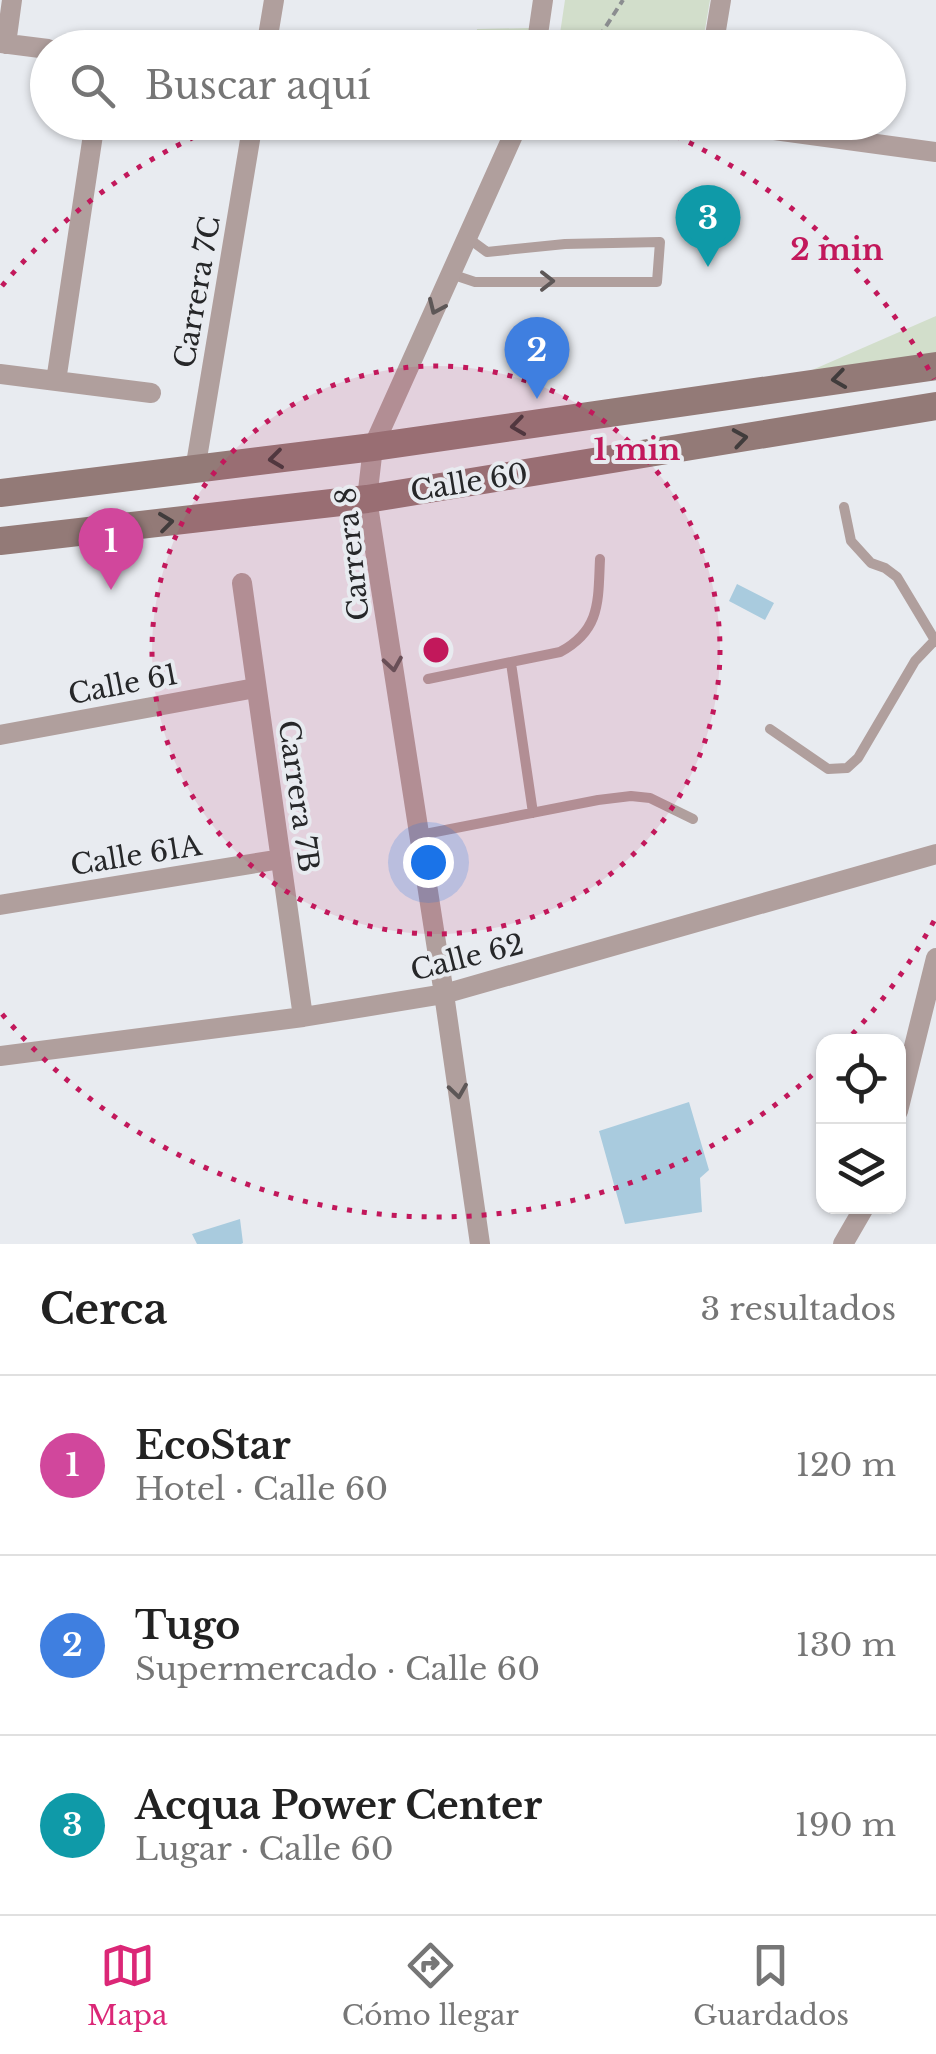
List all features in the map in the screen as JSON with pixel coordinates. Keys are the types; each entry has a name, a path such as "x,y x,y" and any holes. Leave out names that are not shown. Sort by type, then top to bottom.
{"main road":[{"name":"Calle 60","path":"0,494 373,447 936,366"},
{"name":"Calle 60","path":"0,541 368,499 936,406"}],"street":[{"path":"12,0 3,44 30,47"},
{"path":"269,30 274,0"},
{"path":"539,30 543,0"},
{"path":"715,30 721,0"},
{"path":"56,381 92,140"},
{"name":"Carrera 7C","path":"195,470 250,140"},
{"name":"Carrera 8","path":"480,1244 368,499 373,447 511,140"},
{"path":"848,140 936,152"},
{"path":"0,374 151,393"},
{"name":"Carrera 7B","path":"242,582 304,1017"},
{"name":"Calle 61","path":"0,735 255,688"},
{"name":"Calle 62","path":"0,1056 304,1017 444,994 936,854"},
{"name":"Calle 61A","path":"0,905 281,859"},
{"path":"906,1079 936,958"},
{"path":"843,1244 860,1214"}],"lane":[{"path":"451,274 474,282 657,282 660,242 565,244 487,252 468,238"},
{"path":"770,730 828,769 846,768 858,758 916,661 936,640 897,577 871,563 851,541 844,507"},
{"path":"428,679 560,652 578,642 590,626 598,604 600,559"},
{"path":"510,663 533,813"},
{"path":"419,835 631,796 650,798 693,819"}],"path":[{"path":"604,30 623,0"}],"green space":[{"path":"565,0 710,0 705,30 561,30"},
{"path":"529,28 529,30 477,29"},
{"path":"936,316 936,355 803,374"}],"water":[{"path":"737,584 774,603 765,620 729,601"},
{"path":"689,1102 709,1170 700,1178 702,1212 625,1224 599,1131"},
{"path":"240,1219 241,1244 197,1244 192,1234"}],"place":[{"name":"Acqua Power Center","path":"708,267"},
{"name":"Tugo","path":"537,399"},
{"name":"EcoStar","path":"111,590"}]}
